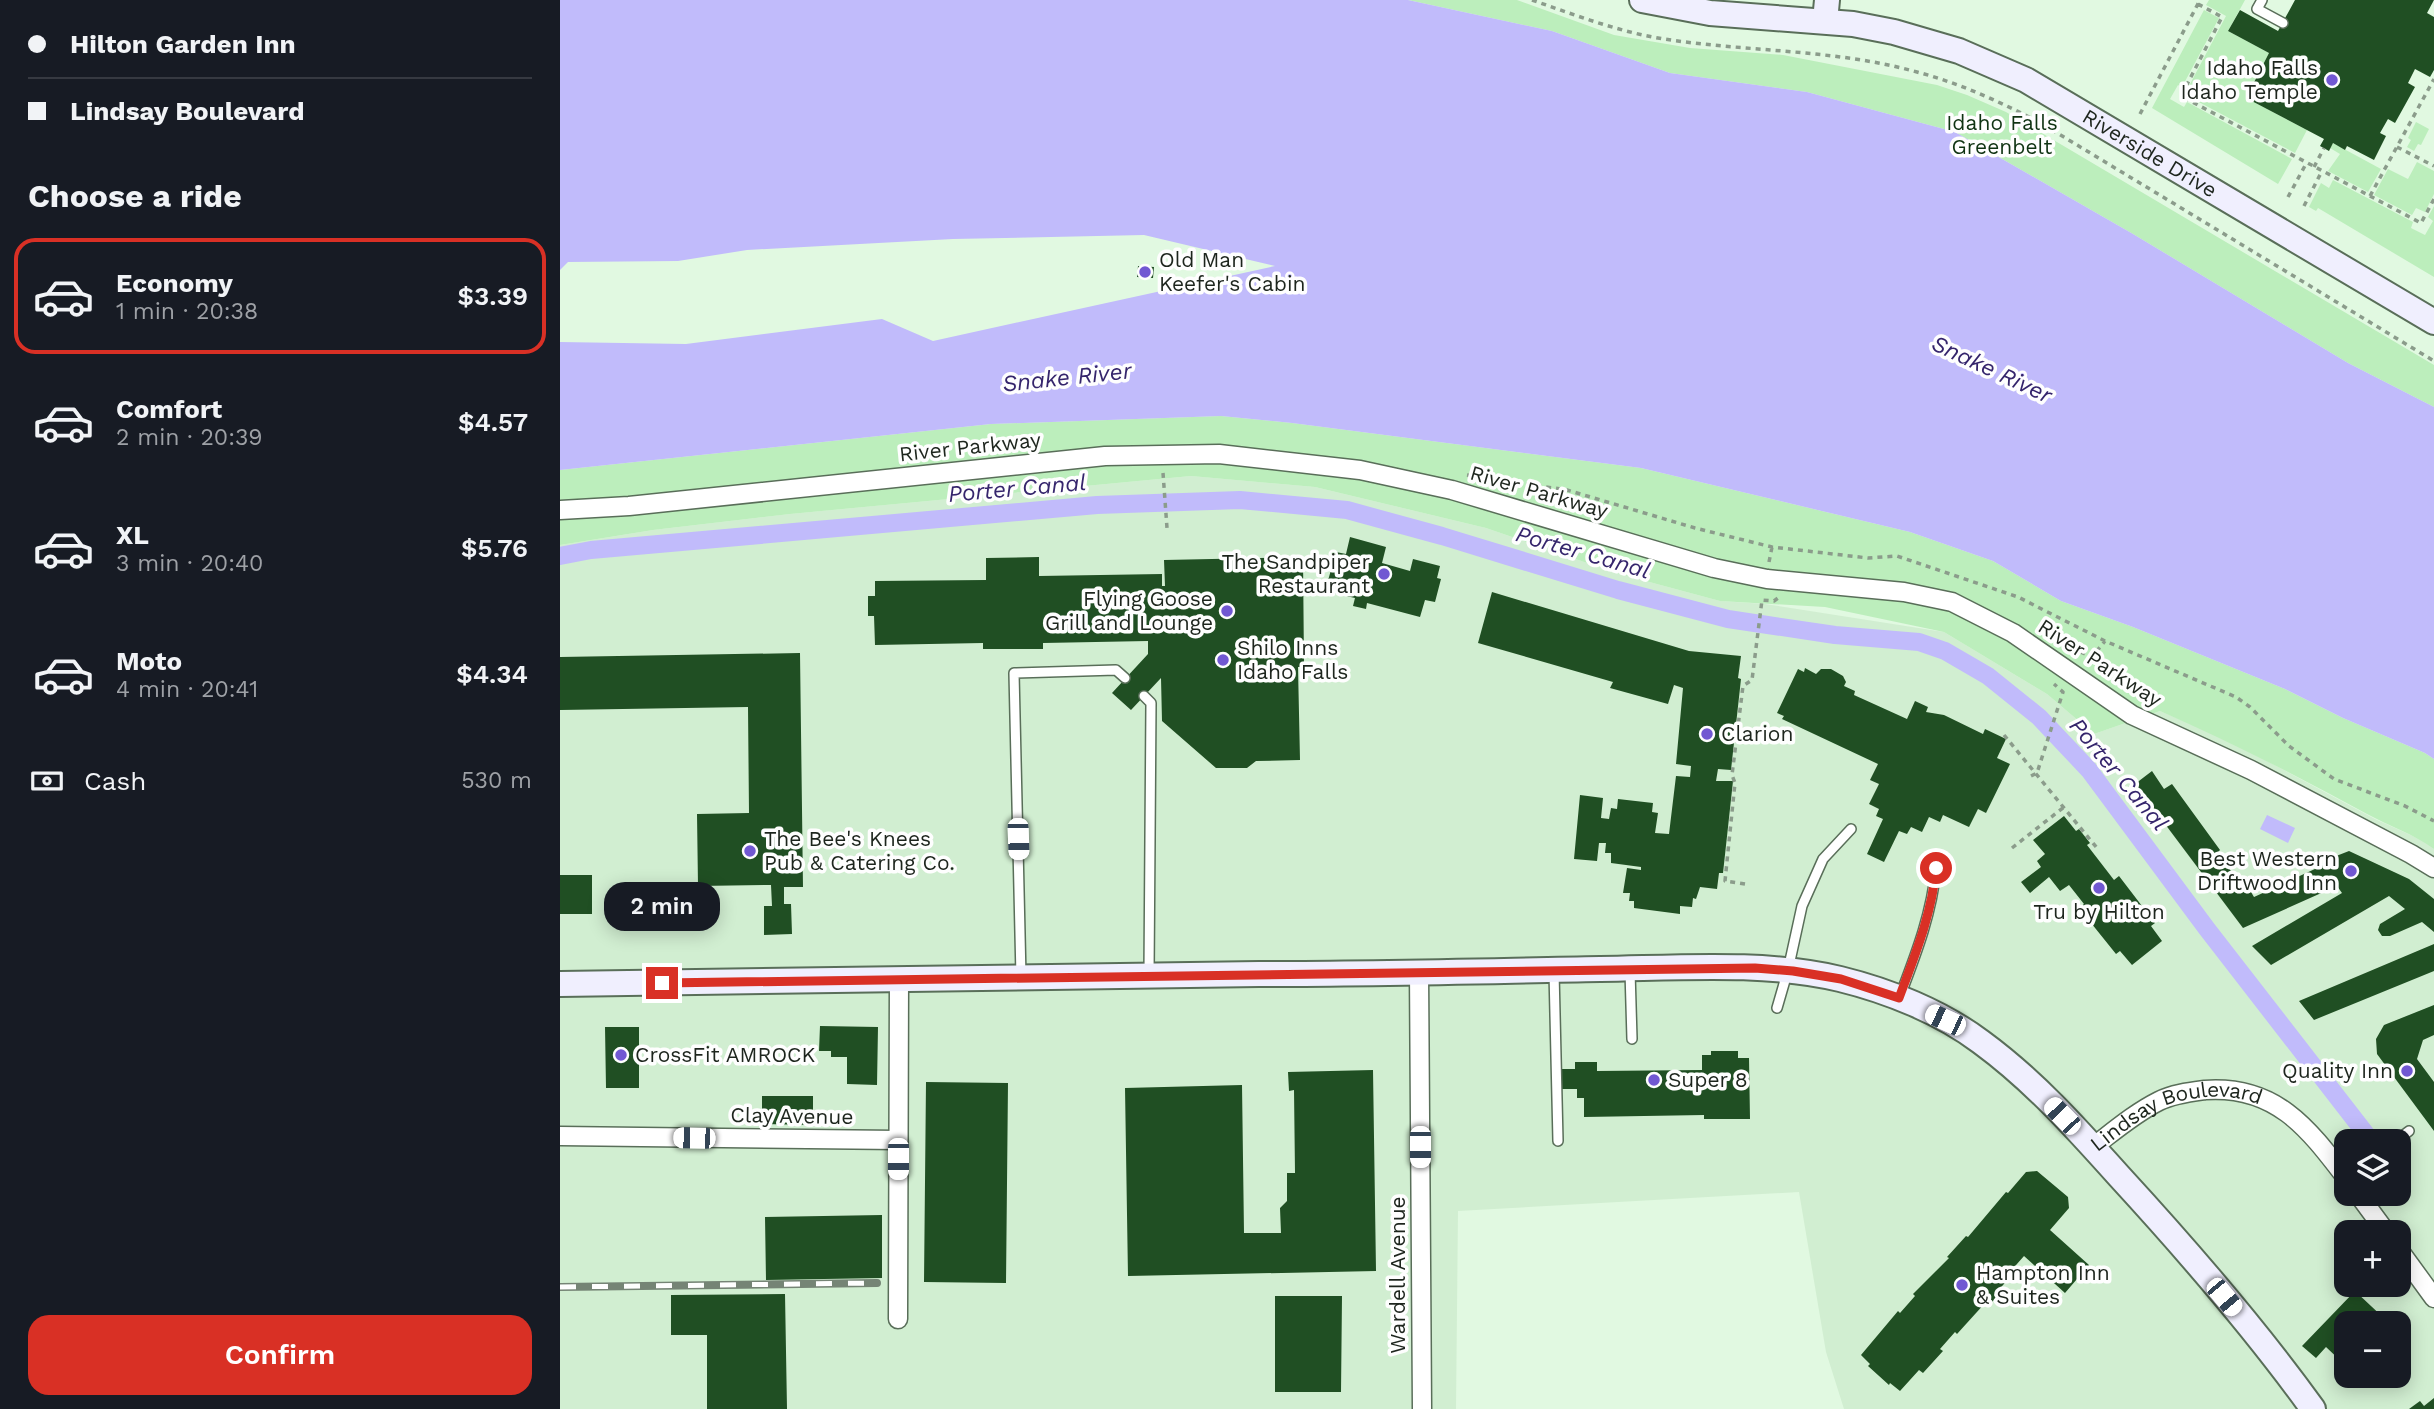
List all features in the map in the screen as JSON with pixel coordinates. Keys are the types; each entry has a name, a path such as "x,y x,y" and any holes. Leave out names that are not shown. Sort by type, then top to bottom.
{"street":[{"name":"Riverside Drive","path":"1642,0 1710,13 1826,11 1959,51 2026,80 2434,322"},
{"name":"River Parkway","path":"560,510 629,506 1105,456 1219,454 1360,470 1452,491 1714,568 1767,579 1904,592 1952,602 2013,633 2132,715 2251,770 2434,868"},
{"name":"Lindsay Boulevard","path":"560,984 1630,968 1788,970 1841,979 1899,998 1945,1020 1980,1041 2032,1084 2092,1147 2161,1099 2188,1092 2229,1088 2256,1095 2283,1109 2302,1124 2334,1163"},
{"name":"Wardell Avenue","path":"1419,972 1422,1409"},
{"path":"898,1319 899,979"},
{"name":"Clay Avenue","path":"560,1136 898,1140"},
{"path":"2092,1147 2156,1216 2274,1356 2313,1409"},
{"path":"2411,1266 2434,1298"}],"lane":[{"path":"2262,0 2257,9 2283,23"},
{"path":"1021,978 1014,673 1115,670 1125,678"},
{"path":"1144,696 1150,703 1149,976"},
{"path":"1777,1008 1802,906 1823,859 1851,829"},
{"path":"1899,998 1923,937 1934,890 1936,868"},
{"path":"1630,968 1632,1039"},
{"path":"1554,970 1558,1141"}],"path":[{"path":"1532,0 1606,25 1662,39 1848,58 1915,71 1958,85 2044,125 2434,361"},
{"path":"2140,114 2199,2 2222,16 2181,96 2421,223 2434,199"},
{"path":"2370,196 2434,79"},
{"path":"2396,147 2434,166"},
{"path":"2315,167 2324,148"},
{"path":"2288,197 2307,162"},
{"path":"2304,206 2322,171"},
{"path":"1163,473 1167,528"},
{"path":"1462,474 1567,490 1695,528 1772,547 1868,558 1897,556 2018,597 2105,641 2236,697 2250,707 2289,746 2334,779 2405,806 2434,821"},
{"path":"1767,568 1772,547"},
{"path":"1745,884 1725,881 1735,783 1732,775 1743,686 1752,680 1751,670 1756,660 1762,600"},
{"path":"2060,644 2092,657 2105,641"},
{"path":"2031,776 2037,773 2045,752 2063,692 2049,679"},
{"path":"2004,735 2097,848"},
{"path":"2012,848 2064,807"}],"shaded area":[{"path":"1191,476 1315,487 1486,528 1616,573 1720,601 1765,604 1944,632 2047,694 2094,734 2160,711 2226,739 2375,819 2424,841 2434,849 2434,1409 1844,1409 1826,1352 1799,1192 1458,1211 1456,1409 560,1409 560,545 653,530 790,514"}],"green space":[{"name":"Idaho Falls Greenbelt","path":"1408,0 1517,0 1614,35 1690,48 1783,55 1937,85 1967,95 2006,112 2434,365 2434,407 2348,363 2133,234 1955,132 1807,92 1670,73 1552,31"},
{"path":"2209,0 2245,0 2228,31 2269,53 2246,98 2307,130 2295,153 2193,99 2197,91 2189,86 2226,16 2206,5"},
{"path":"2204,10 2219,18 2182,87 2178,85 2170,99 2184,107 2187,102 2292,159 2278,184 2152,108"},
{"path":"2416,122 2429,129 2421,145 2418,144 2414,151 2407,147 2411,140 2408,138"},
{"path":"2333,143 2381,169 2368,192 2328,171 2340,154 2330,148"},
{"path":"2417,162 2434,171 2434,194 2425,212 2416,208 2412,215 2374,195 2388,169 2408,179"},
{"path":"2333,180 2413,222 2411,228 2425,235 2433,221 2428,217 2434,206 2434,277 2318,208 2316,211 2309,207 2321,183 2329,188"},
{"path":"1221,416 1641,468 1910,532 1993,561 2061,601 2133,627 2285,689 2343,718 2425,753 2434,759 2434,849 2265,760 2160,711 2094,734 2047,694 1944,632 1825,607 1720,601 1616,573 1486,528 1315,487 1191,476 790,514 653,530 560,545 560,470 991,424"}],"water":[{"name":"Snake River","path":"560,0 1408,0 1552,31 1670,73 1807,92 1955,132 2133,234 2348,363 2434,407 2434,759 2285,689 2133,627 2061,601 1993,561 1910,532 1641,468 1221,416 991,424 560,470 560,342 686,344 882,319 933,341 1275,266 1144,235 953,239 747,250 678,261 568,262 560,270"},
{"path":"2267,815 2295,828 2288,843 2260,829"}],"building":[{"name":"Idaho Falls Idaho Temple","path":"2295,0 2434,0 2427,13 2434,17 2434,70 2430,77 2415,69 2408,83 2415,87 2395,123 2388,119 2380,133 2386,136 2374,160 2347,146 2345,150 2333,143 2329,151 2320,146 2324,139 2246,98 2269,53 2228,31 2240,10 2278,31"},
{"name":"Old Man Keefer's Cabin","path":"1138,266 1154,267 1153,278 1137,277"},
{"name":"The Sandpiper Restaurant","path":"1350,537 1386,547 1382,563 1410,571 1413,559 1440,566 1437,578 1441,579 1435,602 1425,600 1420,617 1367,603 1366,609 1353,606 1355,598 1325,591 1333,563 1328,562 1329,556 1335,558 1336,552 1346,554"},
{"name":"Shilo Inns Idaho Falls","path":"1039,557 1039,576 1162,574 1162,586 1165,586 1164,560 1303,557 1304,667 1298,667 1300,760 1256,761 1247,768 1216,768 1162,721 1161,678 1131,710 1112,693 1148,654 1148,641 1043,643 1043,649 983,649 983,643 875,645 874,616 868,616 868,596 875,596 875,581 986,580 986,558"},
{"name":"Clarion","path":"1492,592 1689,651 1741,656 1731,770 1718,769 1716,781 1733,781 1723,873 1719,873 1717,889 1700,887 1696,899 1693,898 1692,907 1680,906 1680,914 1634,908 1634,901 1629,901 1630,893 1623,893 1627,868 1641,870 1641,867 1611,863 1611,853 1605,853 1606,843 1599,843 1597,861 1574,859 1580,795 1603,798 1601,818 1609,819 1611,808 1617,809 1618,799 1653,803 1652,812 1658,813 1655,833 1669,834 1676,776 1690,777 1691,766 1676,764 1683,688 1674,685 1668,704 1610,688 1613,682 1478,643"},
{"path":"800,653 803,887 784,887 784,904 791,904 792,934 764,935 764,906 772,906 771,885 698,886 697,814 749,813 748,707 560,710 560,657"},
{"path":"1805,668 1816,674 1821,669 1831,669 1843,676 1846,682 1844,686 1855,691 1854,695 1907,719 1915,701 1928,707 1926,712 1944,715 1983,734 1985,729 2006,739 1997,758 2010,764 1986,813 1978,809 1969,827 1943,815 1940,822 1929,817 1922,832 1911,827 1907,834 1899,831 1884,862 1867,854 1883,819 1876,816 1879,809 1869,804 1879,784 1870,780 1878,764 1782,719 1784,716 1777,713 1798,669 1804,672"},
{"name":"Best Western Driftwood Inn","path":"2152,771 2164,789 2172,784 2220,850 2217,853 2241,884 2245,882 2254,897 2349,851 2409,879 2434,899 2434,932 2422,922 2390,936 2382,936 2378,930 2380,924 2405,909 2389,896 2271,965 2252,946 2342,893 2337,886 2243,928 2135,784"},
{"name":"Tru by Hilton","path":"2064,816 2090,843 2087,845 2114,880 2119,876 2155,923 2151,926 2162,941 2132,965 2120,951 2116,954 2079,908 2084,904 2069,885 2060,891 2049,877 2030,893 2021,882 2041,867 2037,861 2045,854 2033,840"},
{"path":"560,875 592,875 592,914 560,914"},
{"path":"2434,944 2434,971 2314,1020 2299,1001"},
{"name":"Quality Inn","path":"2434,1005 2434,1035 2423,1040 2417,1059 2434,1082 2434,1131 2377,1054 2376,1039 2384,1025"},
{"path":"820,1026 878,1027 877,1085 847,1084 847,1057 831,1057 831,1051 819,1051"},
{"path":"605,1027 639,1027 639,1088 606,1088"},
{"name":"Super 8","path":"1711,1051 1738,1051 1738,1058 1749,1058 1750,1119 1704,1119 1704,1115 1584,1117 1584,1098 1577,1098 1577,1089 1560,1089 1560,1069 1575,1069 1575,1062 1597,1062 1597,1071 1702,1070 1702,1055 1711,1055"},
{"path":"1373,1070 1376,1271 1128,1276 1125,1088 1242,1085 1244,1233 1281,1233 1280,1208 1287,1201 1287,1173 1295,1173 1294,1090 1289,1091 1288,1072"},
{"path":"926,1082 1008,1083 1006,1283 924,1282"},
{"path":"762,1096 813,1096 813,1125 762,1124"},
{"name":"Hampton Inn & Suites","path":"2037,1171 2068,1197 2069,1208 2050,1230 2089,1265 2065,1293 2024,1256 1994,1295 1996,1298 1989,1305 1986,1302 1957,1334 1955,1332 1940,1349 1943,1351 1923,1373 1919,1370 1900,1391 1890,1383 1889,1385 1868,1366 1870,1364 1861,1355 2006,1192 2008,1193 2026,1172"},
{"path":"882,1215 882,1278 766,1280 765,1217"},
{"path":"785,1294 787,1409 707,1409 707,1335 671,1335 671,1295"},
{"path":"1275,1296 1342,1296 1341,1392 1275,1392"},
{"path":"2349,1297 2361,1297 2376,1311 2336,1311"},
{"path":"2334,1313 2334,1355 2326,1347 2316,1358 2302,1346"},
{"path":"2434,1398 2434,1409 2409,1409 2420,1401 2424,1406"}],"waterway":[{"name":"Porter Canal","path":"560,556 591,550 1097,505 1240,500 1347,510 1618,590 1728,619 1835,635 1919,642 1945,651 1988,676 2039,717 2089,770 2207,929 2362,1129"}],"railway":[{"path":"560,1287 877,1283"}],"place":[{"name":"Idaho Falls Idaho Temple","path":"2332,80"},
{"name":"Old Man Keefer's Cabin","path":"1145,272"},
{"name":"The Sandpiper Restaurant","path":"1384,574"},
{"name":"Flying Goose Grill and Lounge","path":"1227,611"},
{"name":"Shilo Inns Idaho Falls","path":"1223,660"},
{"name":"Clarion","path":"1707,734"},
{"name":"The Bee's Knees Pub & Catering Co.","path":"750,851"},
{"name":"Best Western Driftwood Inn","path":"2351,871"},
{"name":"Tru by Hilton","path":"2099,888"},
{"name":"CrossFit AMROCK","path":"621,1055"},
{"name":"Quality Inn","path":"2407,1071"},
{"name":"Super 8","path":"1654,1080"},
{"name":"Hampton Inn & Suites","path":"1962,1285"}],"route":[{"path":"662,983 1755,968 1841,979 1899,998 1923,937 1934,890 1936,868"}]}
